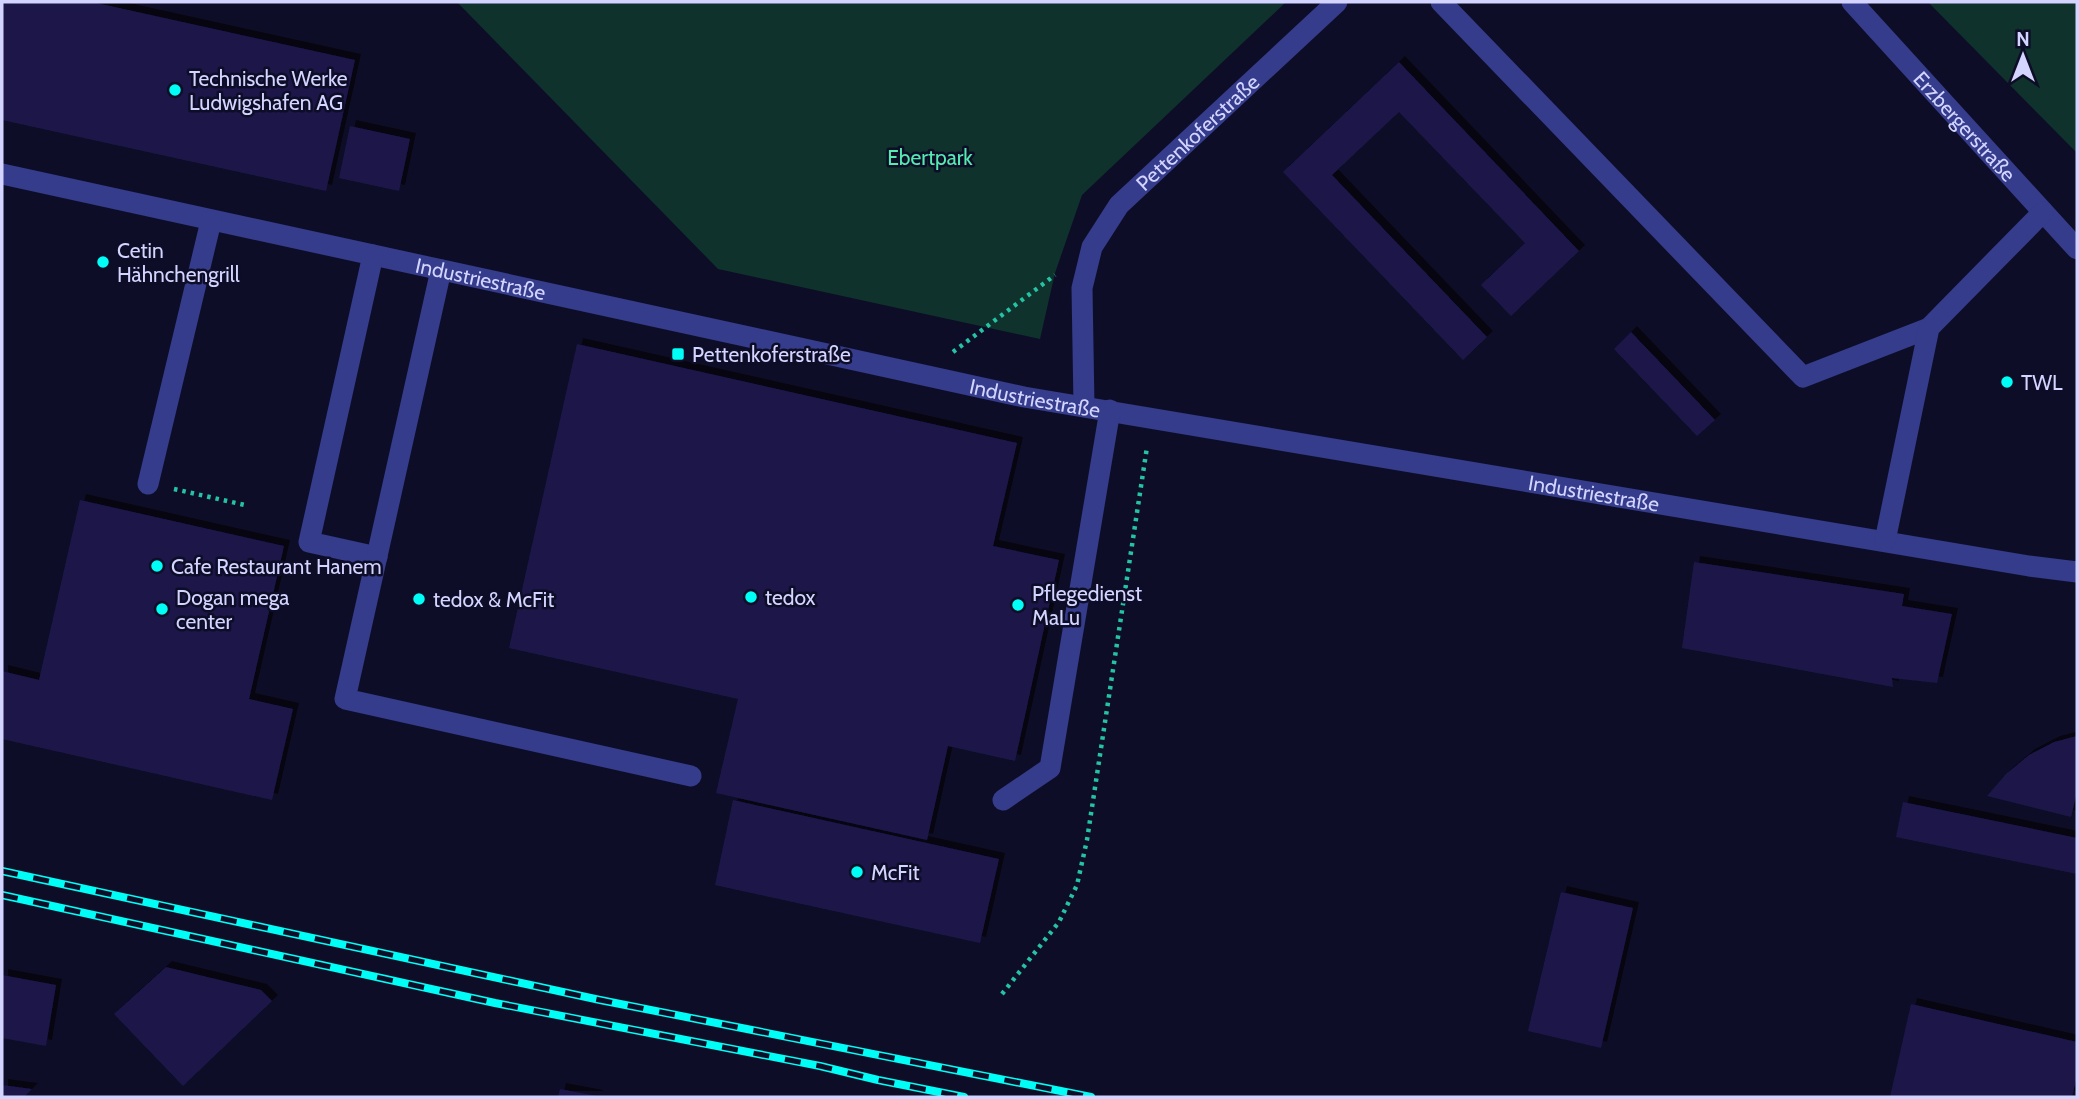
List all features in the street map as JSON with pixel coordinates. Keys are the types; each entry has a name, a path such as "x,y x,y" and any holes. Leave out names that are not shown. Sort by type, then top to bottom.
{"street":[{"name":"Pettenkoferstraße","path":"1084,406 1082,288 1092,247 1119,205 1337,2"},
{"path":"1441,2 1803,377 1929,328 2043,212"},
{"name":"Erzbergerstraße","path":"1852,2 2077,249"},
{"name":"Industriestraße","path":"2,174 1024,397 2077,572"},
{"path":"148,484 211,221"},
{"path":"373,255 309,542 377,557"},
{"path":"441,270 345,699 691,776"},
{"path":"1885,541 1929,328"},
{"path":"1003,800 1050,768 1110,410"}],"path":[{"path":"924,375 1092,247"},
{"path":"1002,994 1059,922 1077,885 1087,840 1152,418"},
{"path":"148,484 245,505"}],"green space":[{"name":"Ebertpark","path":"457,2 1286,2 1082,195 1055,273 1040,339 718,269"},
{"path":"1928,2 2077,2 2077,153"}],"building":[{"name":"Technische Werke Ludwigshafen AG","path":"2,2 92,2 355,60 326,191 2,120"},
{"path":"1399,62 1579,251 1511,316 1481,285 1525,243 1399,112 1332,175 1487,337 1463,360 1283,172"},
{"path":"350,126 410,139 399,191 339,178"},
{"path":"1631,332 1715,420 1697,436 1614,349"},
{"name":"tedox","path":"577,344 1017,443 993,546 1059,560 1015,761 948,746 927,840 716,793 738,699 509,648"},
{"name":"Dogan mega center","path":"80,500 284,546 249,699 293,709 272,800 2,739 2,671 39,680"},
{"path":"1694,562 1904,594 1902,606 1952,614 1937,683 1892,678 1893,687 1682,648"},
{"path":"2077,736 2077,792 2071,817 1987,796 2006,774 2029,755 2054,742"},
{"name":"McFit","path":"733,800 999,859 980,943 715,885"},
{"path":"1903,802 2077,838 2077,874 1896,837"},
{"path":"1561,892 1633,908 1601,1048 1528,1031"},
{"path":"166,967 261,990 272,1001 183,1086 114,1014"},
{"path":"2,975 56,985 46,1046 2,1038"},
{"path":"1911,1004 2077,1042 2077,1076 2072,1097 1890,1097"},
{"path":"2,1085 32,1089 24,1097 2,1097"},
{"path":"560,1089 597,1096 597,1097 558,1097"}],"railway":[{"path":"2,871 600,1000 1091,1097"},
{"path":"2,895 495,1003 964,1097"}],"place":[{"name":"Technische Werke Ludwigshafen AG","path":"175,90"},
{"name":"Cetin Hähnchengrill","path":"103,262"},
{"name":"Pettenkoferstraße","path":"678,354"},
{"name":"TWL","path":"2007,382"},
{"name":"Cafe Restaurant Hanem","path":"157,566"},
{"name":"tedox","path":"751,597"},
{"name":"tedox & McFit","path":"419,599"},
{"name":"Pflegedienst MaLu","path":"1018,605"},
{"name":"Dogan mega center","path":"162,609"},
{"name":"McFit","path":"857,872"}]}
